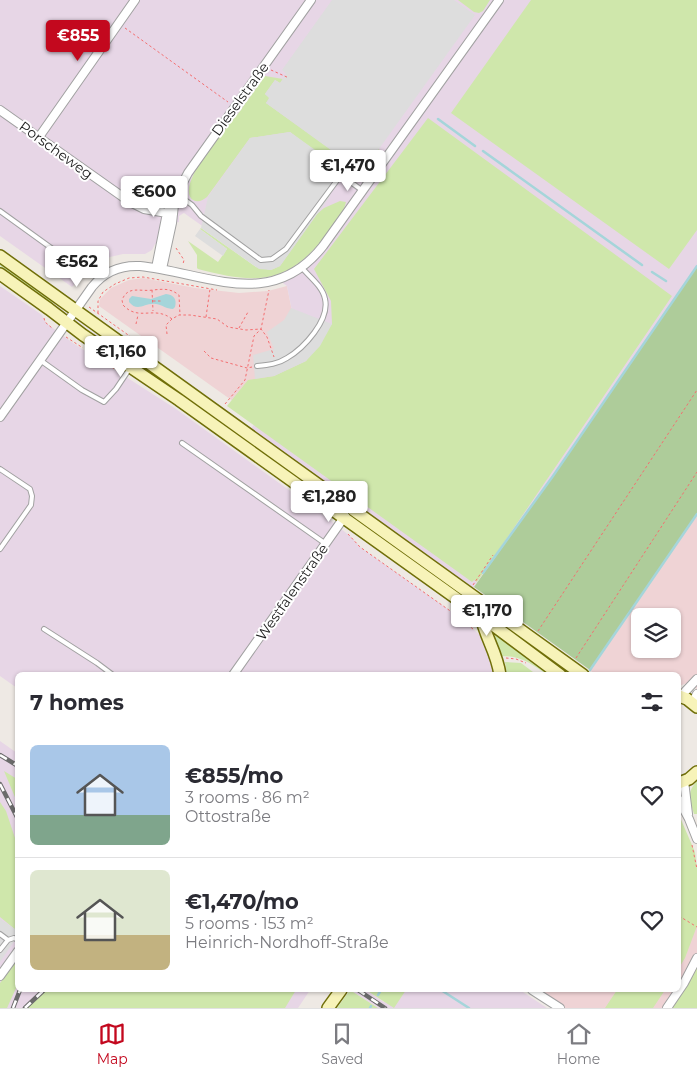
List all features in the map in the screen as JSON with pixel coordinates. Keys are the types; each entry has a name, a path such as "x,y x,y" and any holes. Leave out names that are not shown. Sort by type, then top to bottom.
{"main road":[{"path":"0,256 579,672"},
{"path":"0,274 66,323 127,372 179,400 341,522 481,616 556,672"},
{"path":"481,616 497,659 499,672"},
{"path":"681,698 696,702"},
{"path":"682,782 697,772"},
{"path":"328,1008 339,993"}],"street":[{"path":"38,137 135,0"},
{"name":"Dieselstraße","path":"159,269 164,224 167,214 193,166 311,0"},
{"path":"0,417 95,284 110,272 128,266 159,269 233,284 252,285 282,279 302,268 324,246 499,0"},
{"name":"Porscheweg","path":"0,110 130,202 144,209 167,214"},
{"name":"Dieselstraße","path":"159,269 170,234 176,197"},
{"name":"Westfalenstraße","path":"235,672 350,508"},
{"path":"681,695 697,679"},
{"path":"682,782 689,819"},
{"path":"681,804 697,839"},
{"path":"0,976 15,955"},
{"path":"681,987 697,958"},
{"path":"535,992 560,1008"},
{"path":"667,1008 678,992"}],"lane":[{"path":"176,197 188,202 201,216 258,258 267,260 275,258 286,249 341,175 363,191"},
{"path":"0,212 79,268"},
{"path":"257,366 277,363 301,348 311,338 322,319 326,305 323,292 302,268"},
{"path":"40,360 75,386 104,402 127,372"},
{"path":"182,443 326,544"},
{"path":"0,469 30,489 32,496 31,505 0,549"},
{"path":"44,629 106,672"},
{"path":"0,934 8,940"},
{"path":"0,950 8,940 15,938"}],"path":[{"path":"119,24 235,106"},
{"path":"278,73 289,78"},
{"path":"170,234 175,247 184,260 180,284"},
{"path":"172,319 166,315 153,312 133,313 123,305 124,295 132,289 168,289 175,291 180,299 180,315"},
{"path":"206,317 210,289"},
{"path":"152,290 153,312"},
{"path":"223,406 245,380 254,336 261,329 269,290"},
{"path":"152,301 162,301"},
{"path":"238,328 248,312"},
{"path":"136,324 138,314"},
{"path":"167,334 166,325 180,315 218,319 228,327 261,329"},
{"path":"44,317 45,322 59,333 84,348"},
{"path":"261,329 269,342 277,363"},
{"path":"269,342 273,341"},
{"path":"204,351 210,358 247,368"},
{"path":"91,354 127,372"},
{"path":"538,631 697,390"},
{"path":"570,666 697,472"},
{"path":"341,522 360,547 463,620 474,631"},
{"path":"476,581 493,555"},
{"path":"497,659 511,658 528,664"},
{"path":"695,852 697,869"},
{"path":"681,917 697,927"}],"shaded area":[{"path":"0,0 697,0 697,266 553,476 466,598 243,440 258,419 293,316 287,286 184,213 179,216 179,222 175,223 164,246 155,244 152,250 145,254 123,254 110,257 87,271 72,287 0,236"},
{"path":"332,0 454,0 475,15 366,167 361,164 357,169 266,103 269,98 265,94 275,80 280,83 286,74 282,70"},
{"path":"290,132 332,162 330,196 280,266 271,270 259,269 201,228 208,197 250,138"},
{"path":"200,229 227,249 223,256 195,236"},
{"path":"143,278 195,288 239,293 268,291 287,286 293,316 258,419 99,306 100,299 111,288 129,280"},
{"path":"0,286 42,315 46,323 73,343 176,409 321,513 350,536 360,547 463,620 483,638 499,672 15,672 15,687 0,676"},
{"path":"291,308 332,324 320,346 306,361 274,376 255,379 253,355 274,349 267,332 284,320"},
{"path":"697,514 697,689 687,683 681,685 681,672 592,672 590,670 631,610 631,658 681,658 681,608 633,608"},
{"path":"0,741 15,752 15,992 309,992 298,1008 0,1008"},
{"path":"697,914 697,1008 560,1008 535,992 681,992 681,916"},
{"path":"0,919 15,929 15,940 0,962"},
{"path":"353,992 369,992 384,1002 391,992 523,992 547,1008 378,1008"}],"green space":[{"path":"458,0 490,0 483,11 479,13 474,12"},
{"path":"531,0 697,0 697,230 669,269 451,113"},
{"path":"265,76 283,79 280,83 275,80 265,94 270,98 266,103 357,168 361,163 366,167 378,148 381,155 379,160 374,168 368,172 363,174 356,173 326,158 290,132 250,138 207,197 199,201 193,200 189,193 190,183 195,171 212,144 234,115 237,115"},
{"path":"428,118 672,296 477,582 474,580 472,582 227,406 248,380 274,376 306,361 332,324 331,301 314,269"},
{"path":"340,201 346,202 345,207 312,252 298,264 283,272 269,277 253,278 218,274 197,268 197,255 188,241 218,262 227,249 201,228 256,267 271,270 280,266 317,214 324,208"},
{"path":"0,261 54,300 52,303 0,266"},
{"path":"697,266 697,514 590,670 474,587 553,476"},
{"path":"489,626 548,672 543,672 521,659 501,656 494,634"},
{"path":"505,662 521,663 533,672 507,672"},
{"path":"4,771 15,778 15,797"},
{"path":"697,781 697,814 694,814 690,793"},
{"path":"0,802 6,811 15,838 15,929 0,917"},
{"path":"681,820 695,852 697,869 697,926 681,965"},
{"path":"15,963 15,990 7,1008 0,1008 0,983"},
{"path":"697,967 697,1008 670,1008 681,992"},
{"path":"42,992 295,992 285,1008 25,1008"},
{"path":"349,992 353,992 378,1008 337,1008"},
{"path":"369,992 405,992 394,1008"},
{"path":"616,992 664,992 653,1008 605,1008"}],"water":[{"path":"166,294 173,296 176,302 173,309 156,304 135,307 129,302 132,296 151,299"}],"waterway":[{"path":"438,119 475,146"},
{"path":"483,151 642,265"},
{"path":"483,573 553,476 697,266"},
{"path":"652,272 666,281"},
{"path":"590,670 697,514"},
{"path":"444,992 469,1008"}],"railway":[{"path":"0,755 15,764"},
{"path":"0,784 15,813"},
{"path":"13,1008 19,992"},
{"path":"25,1008 42,992"},
{"path":"361,992 385,1008"}]}
